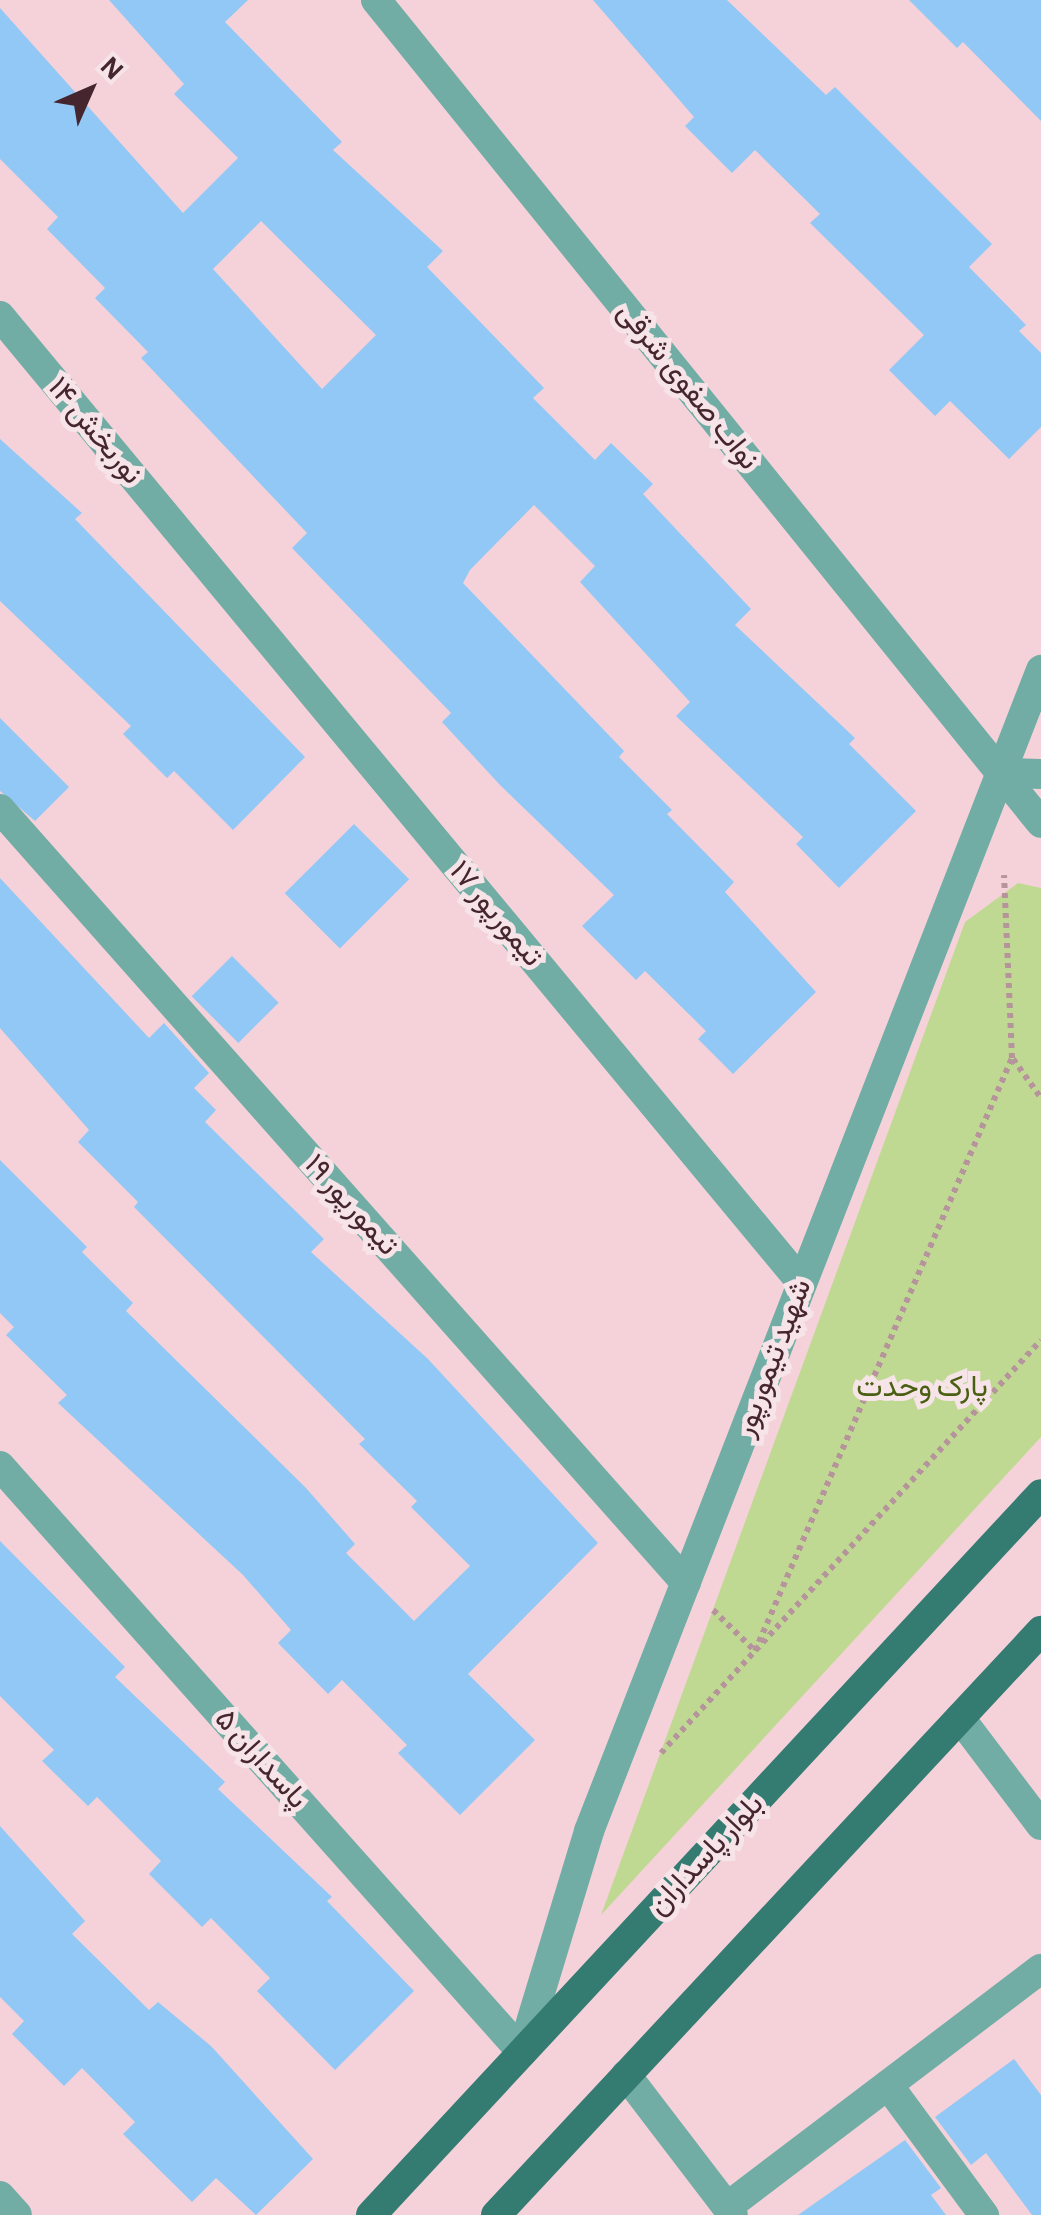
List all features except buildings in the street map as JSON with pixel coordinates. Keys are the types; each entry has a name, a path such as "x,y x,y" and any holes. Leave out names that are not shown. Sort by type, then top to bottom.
{"main road":[{"name":"بلوار پاسداران","path":"371,2215 1041,1494"},
{"path":"496,2215 1041,1631"}],"street":[{"name":"نواب صفوی شرقی","path":"376,0 1041,823"},
{"name":"نوربخش ۱۴","path":"0,316 190,546"},
{"name":"تیمورپور ۱۷","path":"190,546 802,1282"},
{"name":"شهید تیمورپور","path":"522,2052 589,1831 1041,670"},
{"path":"1000,773 1041,774"},
{"name":"تیمورپور ۱۹","path":"8,818 686,1583"},
{"name":"پاسداران ۵","path":"0,1466 522,2052"},
{"path":"960,1718 1041,1826"},
{"path":"626,2076 730,2211 1041,1969"},
{"path":"888,2085 984,2215"},
{"path":"0,2196 17,2215"}],"path":[{"path":"755,1651 1012,1058 1004,871"},
{"path":"1012,1058 1041,1098"},
{"path":"653,1762 1041,1340"},
{"path":"686,1583 755,1651"}],"green space":[{"name":"پارک وحدت","path":"1018,883 1041,888 1041,1437 601,1915 965,922"}]}
